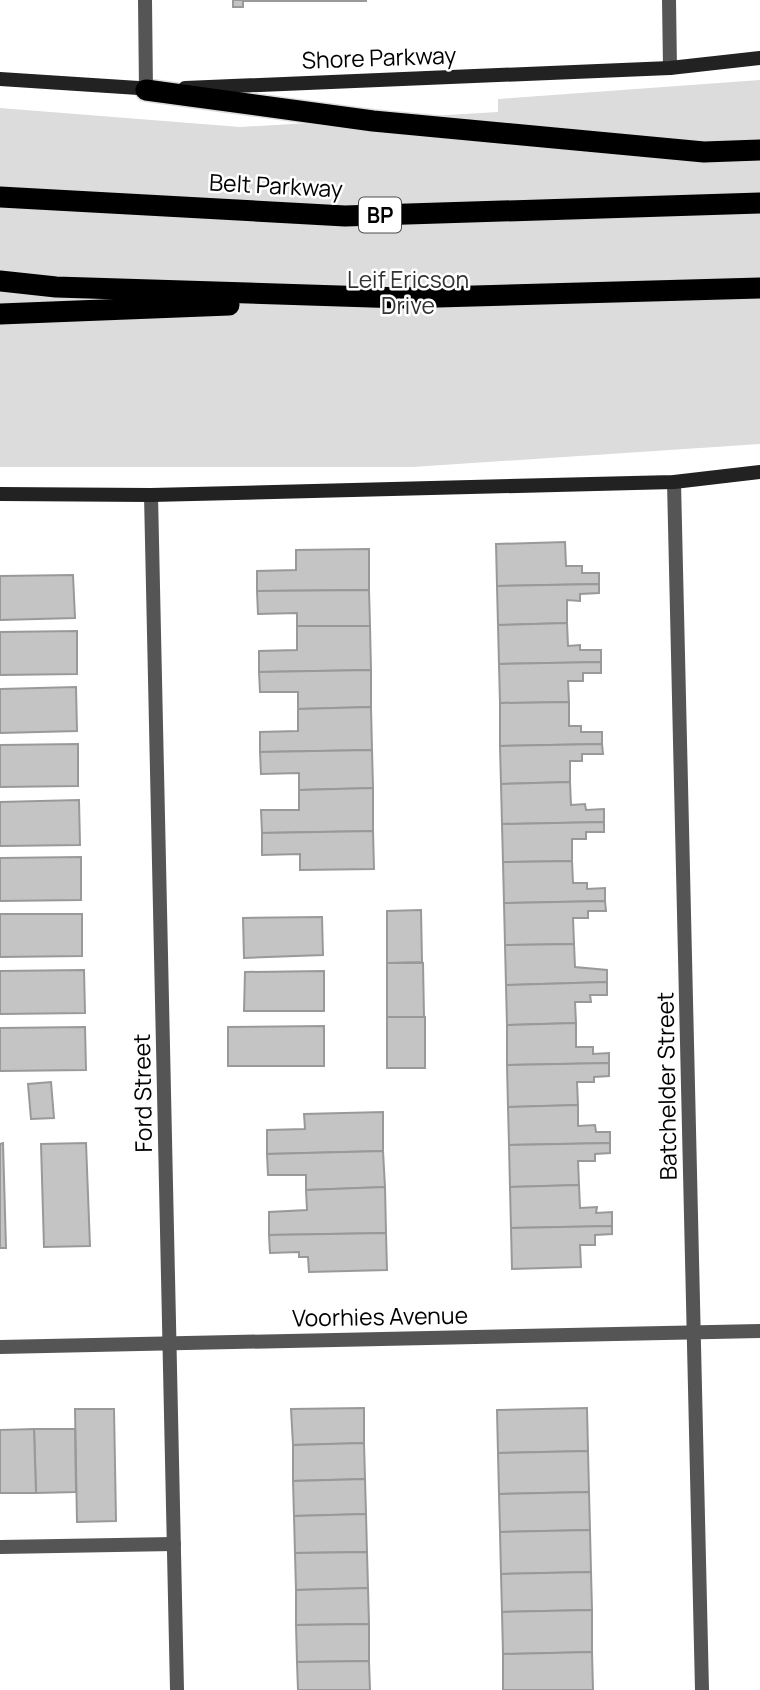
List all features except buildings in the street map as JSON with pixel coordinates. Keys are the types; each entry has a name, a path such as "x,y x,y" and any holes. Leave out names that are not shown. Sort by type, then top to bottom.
{"highway":[{"path":"146,90 373,121 704,152 760,150"},
{"name":"Belt Parkway","path":"0,197 345,216 760,203"},
{"path":"0,281 56,287 402,298"},
{"path":"0,314 402,298 760,288"}],"main road":[{"name":"Shore Parkway","path":"0,79 146,90 670,68 760,58"},
{"path":"0,494 151,495 674,482 760,472"}],"street":[{"path":"145,0 146,90"},
{"path":"669,0 670,68"},
{"name":"Batchelder Street","path":"674,482 702,1690"},
{"name":"Ford Street","path":"151,495 177,1690"},
{"name":"Voorhies Avenue","path":"0,1347 760,1331"},
{"path":"0,1547 174,1544"}],"green space":[{"name":"Leif Ericson Drive","path":"760,80 760,444 412,467 0,467 0,108 240,127 498,112 498,99"}]}
